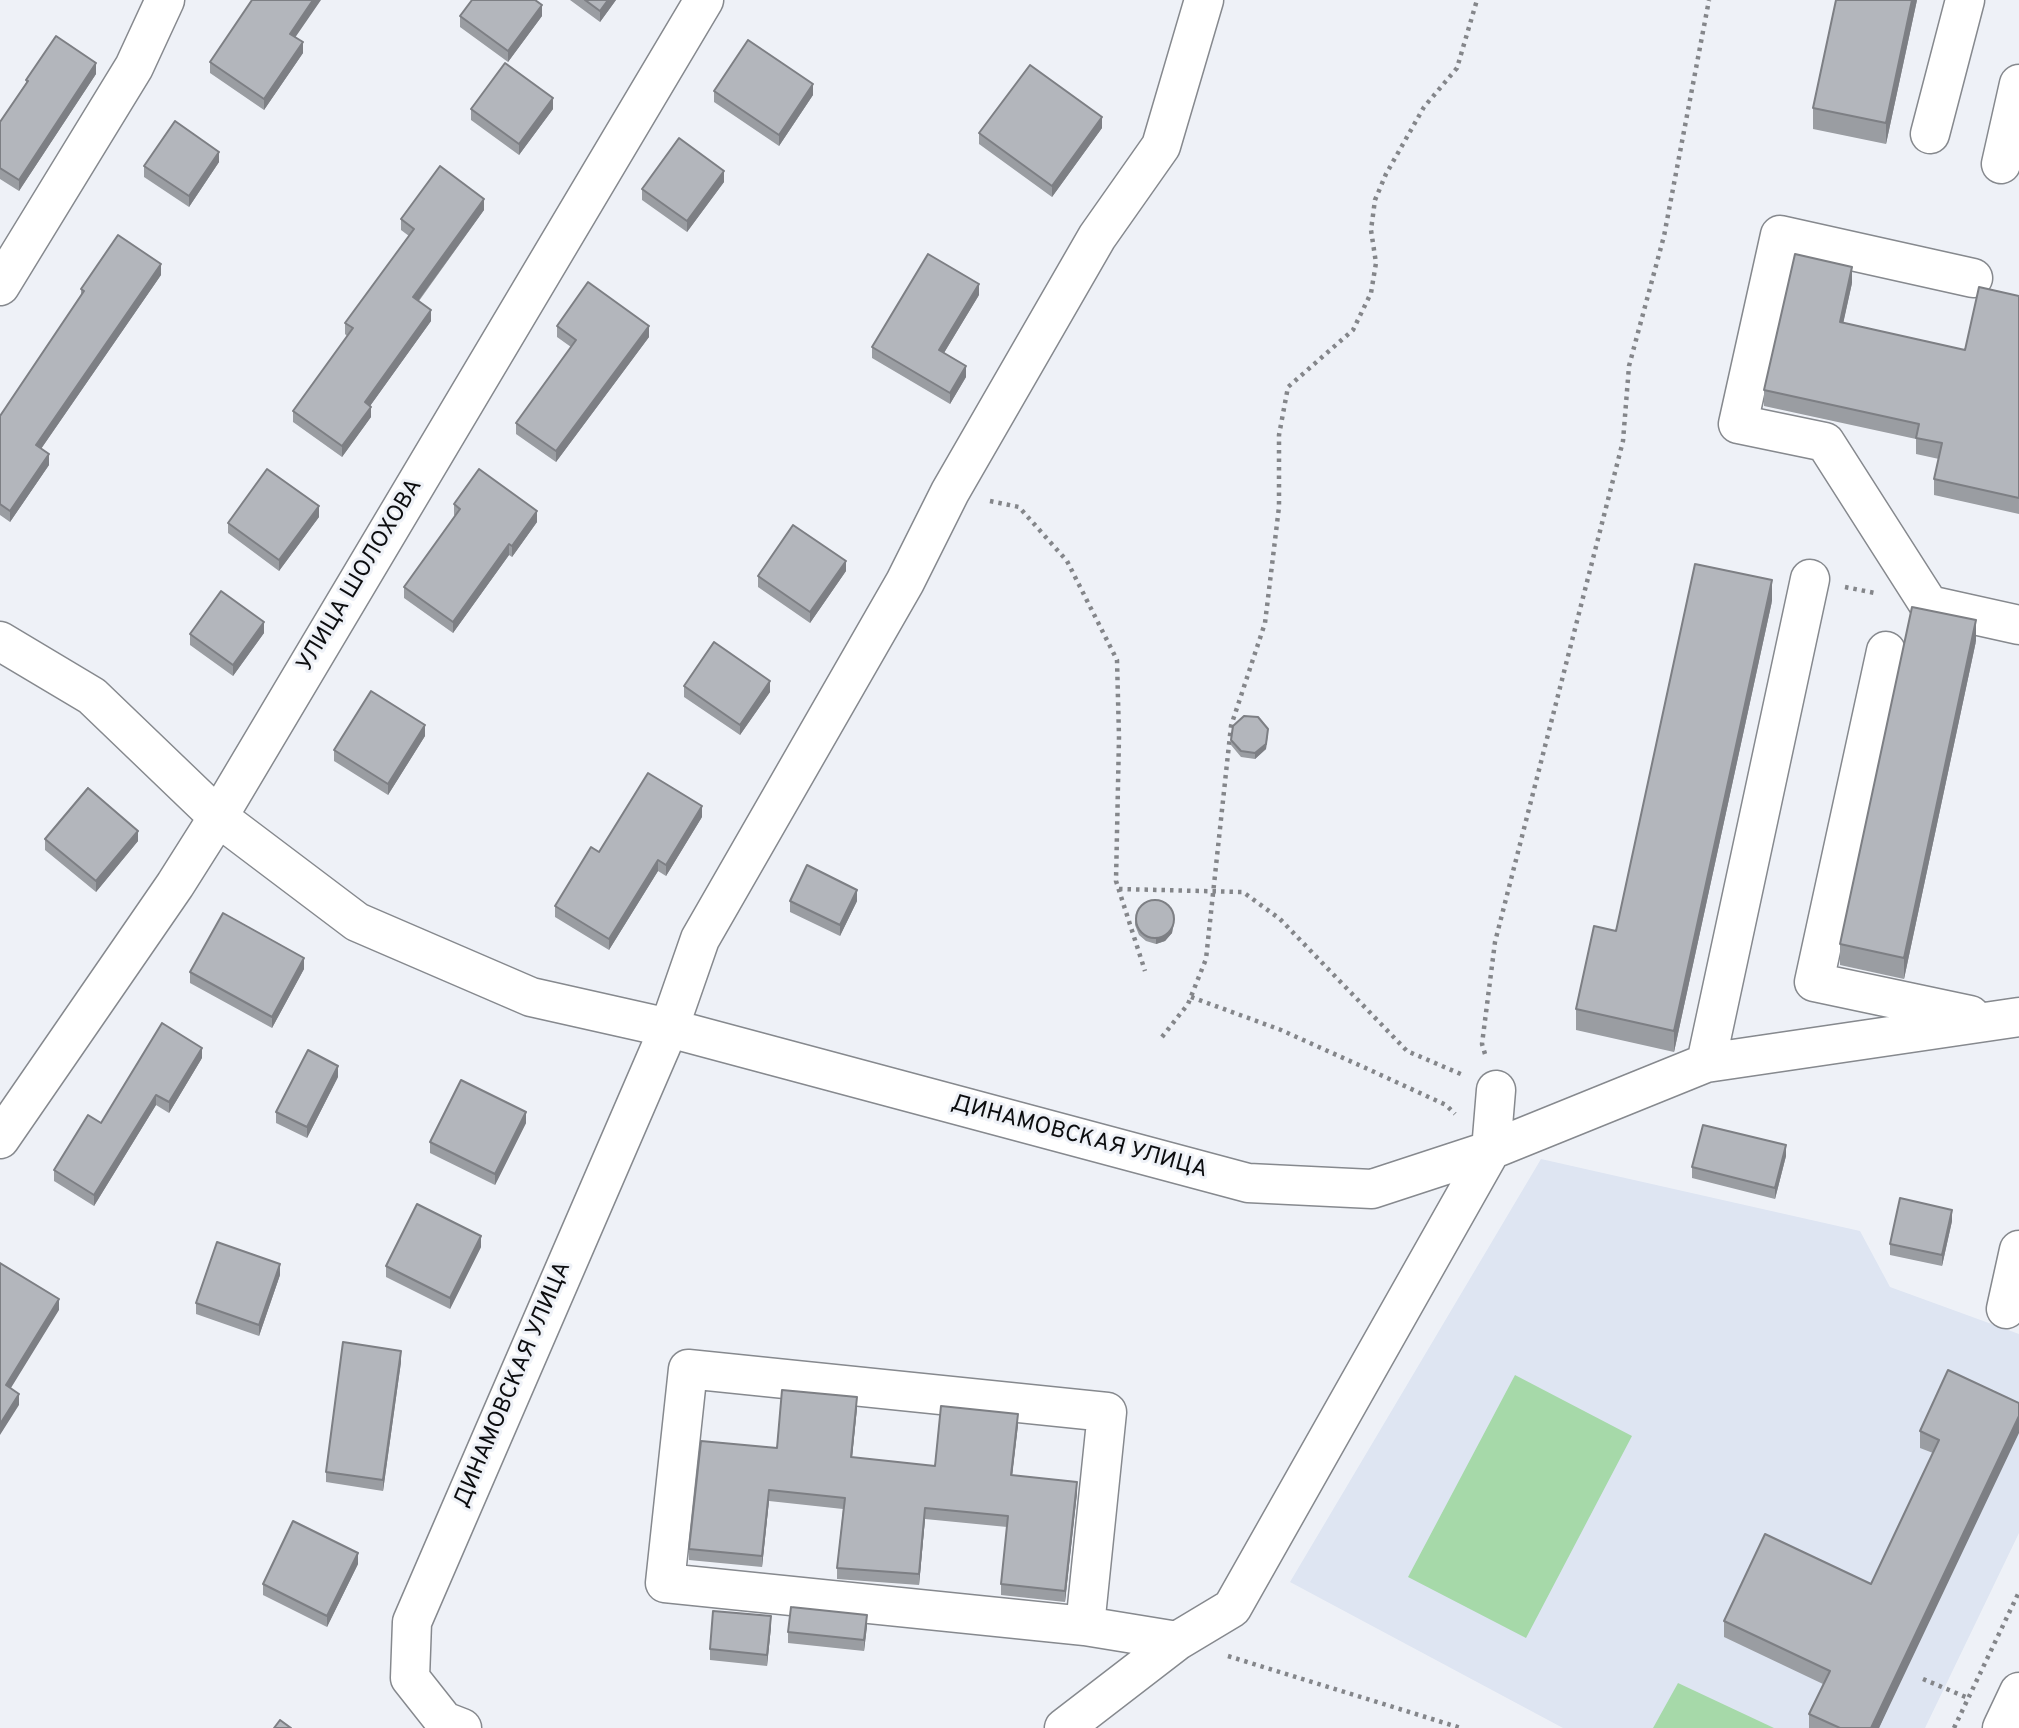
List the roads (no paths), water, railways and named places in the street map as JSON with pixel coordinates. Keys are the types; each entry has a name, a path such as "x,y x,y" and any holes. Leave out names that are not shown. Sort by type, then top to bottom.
{"street":[{"path":"0,286 134,67 165,0"},
{"name":"УЛИЦА ШОЛОХОВА","path":"0,1139 175,885 218,817 704,0"},
{"path":"669,1028 700,939 905,582 950,492 1097,237 1161,146 1204,0"},
{"path":"1930,134 1965,0"},
{"path":"2001,164 2019,84"},
{"path":"1973,278 1780,235 1738,424 1825,442 1929,605 2019,625"},
{"path":"1706,1063 1822,581"},
{"name":"ДИНАМОВСКАЯ УЛИЦА","path":"0,641 92,696 218,817 357,922 530,997 669,1028 1248,1183 1372,1189 1491,1150 1706,1063 2006,1019"},
{"path":"1886,651 1814,982 2006,1019"},
{"name":"ДИНАМОВСКАЯ УЛИЦА","path":"462,1728 444,1721 410,1678 412,1622 669,1028"},
{"path":"1064,1728 1177,1641 1232,1608 1491,1150 1496,1090"},
{"path":"2006,1309 2019,1250"},
{"path":"1085,1626 1108,1412 688,1369 665,1583 1085,1626 1177,1641"},
{"path":"2002,1728 2019,1692"}]}
